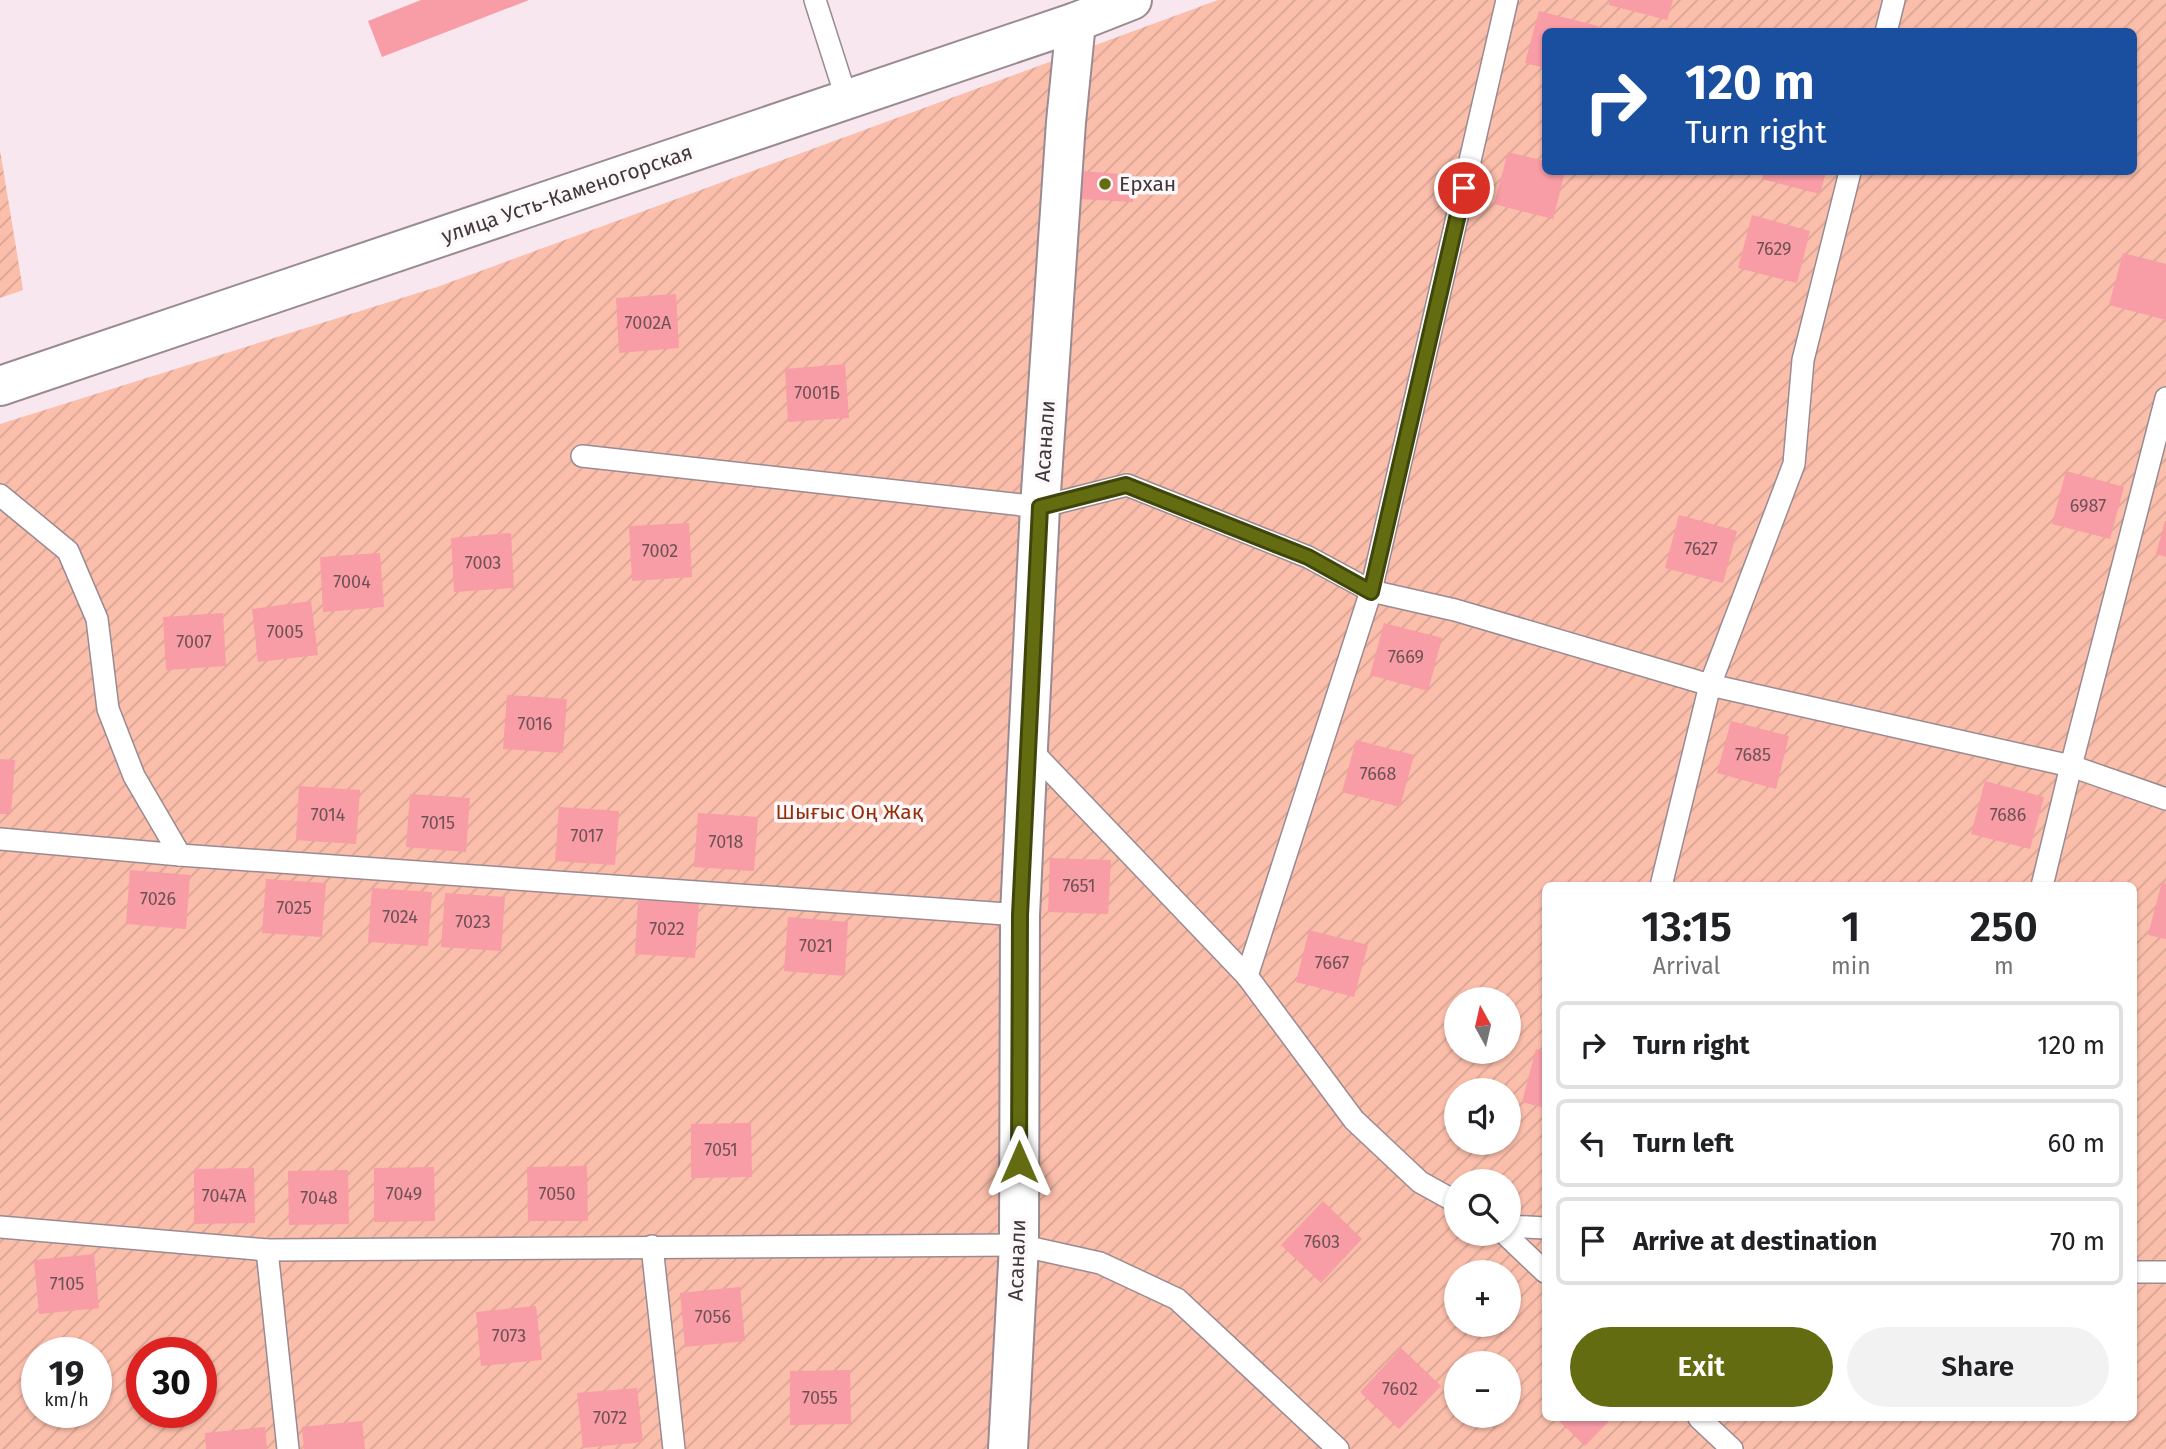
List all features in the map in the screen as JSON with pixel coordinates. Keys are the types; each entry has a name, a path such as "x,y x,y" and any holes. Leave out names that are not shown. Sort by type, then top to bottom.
{"street":[{"name":"улица Усть-Каменогорская","path":"0,386 1076,22 1132,0"},
{"name":"Асанали","path":"1008,1449 1018,1245 1020,915 1028,747 1040,507 1066,121 1076,22"}],"lane":[{"path":"815,0 846,100"},
{"path":"1247,976 1371,592 1507,0"},
{"path":"1887,28 1894,0"},
{"path":"1662,882 1710,685 1794,464 1802,360 1849,175"},
{"path":"2043,882 2166,398"},
{"path":"582,456 1040,507 1126,485 1308,557 1371,592 1455,610 1710,685 2071,766 2166,799"},
{"path":"0,495 68,551 97,619 108,709 134,776 180,855"},
{"path":"1028,747 1247,976 1354,1121 1420,1182 1444,1195"},
{"path":"0,839 180,855 1020,915"},
{"path":"0,1227 267,1250 1018,1245 1100,1263 1177,1299 1338,1449"},
{"path":"1521,1227 1542,1228"},
{"path":"1518,1246 1542,1269"},
{"path":"652,1247 674,1449"},
{"path":"267,1250 288,1449"},
{"path":"2137,1272 2166,1272"},
{"path":"1702,1421 1732,1449"}],"green space":[{"name":"Шығыс Оң Жақ","path":"1218,0 2166,0 2166,1449 0,1449 0,424 437,287"},
{"path":"0,150 23,290 0,298"}],"building":[{"path":"421,0 529,0 382,57 368,21"},
{"path":"1610,0 1673,0 1667,20 1609,5"},
{"path":"1539,11 1598,26 1542,28 1542,67 1525,63"},
{"path":"1508,152 1542,160 1542,175 1564,175 1553,219 1494,204"},
{"path":"1081,171 1134,175 1133,202 1079,199"},
{"path":"1763,175 1825,175 1820,194 1762,179"},
{"path":"1752,215 1810,231 1797,283 1738,268"},
{"path":"2123,253 2166,264 2166,320 2109,305"},
{"path":"676,294 679,348 619,353 616,298"},
{"path":"845,364 849,418 788,422 785,369"},
{"path":"2066,471 2124,487 2110,539 2052,524"},
{"path":"1679,515 1737,531 1723,583 1665,568"},
{"path":"2166,521 2166,557 2156,554"},
{"path":"689,523 692,577 632,581 629,526"},
{"path":"511,533 514,588 454,592 451,538"},
{"path":"380,553 384,607 323,612 320,557"},
{"path":"311,601 318,655 258,662 252,609"},
{"path":"223,613 226,666 166,670 163,617"},
{"path":"1384,623 1442,638 1428,691 1370,675"},
{"path":"507,695 567,699 563,753 503,749"},
{"path":"1731,721 1789,736 1776,789 1717,773"},
{"path":"1356,740 1414,755 1400,807 1342,792"},
{"path":"0,759 15,760 11,814 0,814"},
{"path":"1985,781 2044,797 2030,849 1971,834"},
{"path":"299,786 360,790 356,844 296,840"},
{"path":"410,794 470,798 466,852 406,847"},
{"path":"559,807 619,811 615,865 555,861"},
{"path":"698,813 758,817 754,871 694,867"},
{"path":"1050,858 1111,860 1108,914 1048,912"},
{"path":"130,870 190,875 186,929 126,924"},
{"path":"266,879 326,883 322,937 262,933"},
{"path":"2162,882 2166,883 2166,939 2148,935"},
{"path":"372,888 432,892 428,946 368,942"},
{"path":"445,893 505,897 501,951 441,947"},
{"path":"638,900 699,904 695,958 635,954"},
{"path":"788,917 848,922 845,976 784,971"},
{"path":"1309,930 1368,945 1354,997 1296,982"},
{"path":"1536,1049 1542,1051 1542,1107 1522,1102"},
{"path":"751,1123 752,1177 691,1178 691,1124"},
{"path":"587,1166 588,1221 528,1221 527,1167"},
{"path":"434,1167 435,1221 374,1222 374,1168"},
{"path":"254,1168 255,1223 194,1224 194,1169"},
{"path":"348,1170 349,1224 289,1225 288,1171"},
{"path":"1323,1201 1362,1239 1321,1283 1281,1245"},
{"path":"94,1254 99,1308 39,1314 34,1260"},
{"path":"740,1287 745,1341 685,1347 680,1293"},
{"path":"536,1306 542,1360 481,1366 476,1312"},
{"path":"1401,1348 1441,1386 1399,1429 1360,1392"},
{"path":"850,1370 851,1424 790,1425 790,1371"},
{"path":"637,1388 643,1442 583,1448 577,1393"},
{"path":"362,1421 365,1449 304,1449 302,1427"},
{"path":"1559,1421 1609,1421 1585,1446"},
{"path":"265,1427 267,1449 206,1449 205,1433"}],"place":[{"name":"Ерхан","path":"1105,184"}],"route":[{"path":"1019,1162 1020,915 1040,507 1126,485 1308,557 1371,592 1464,188"}]}
